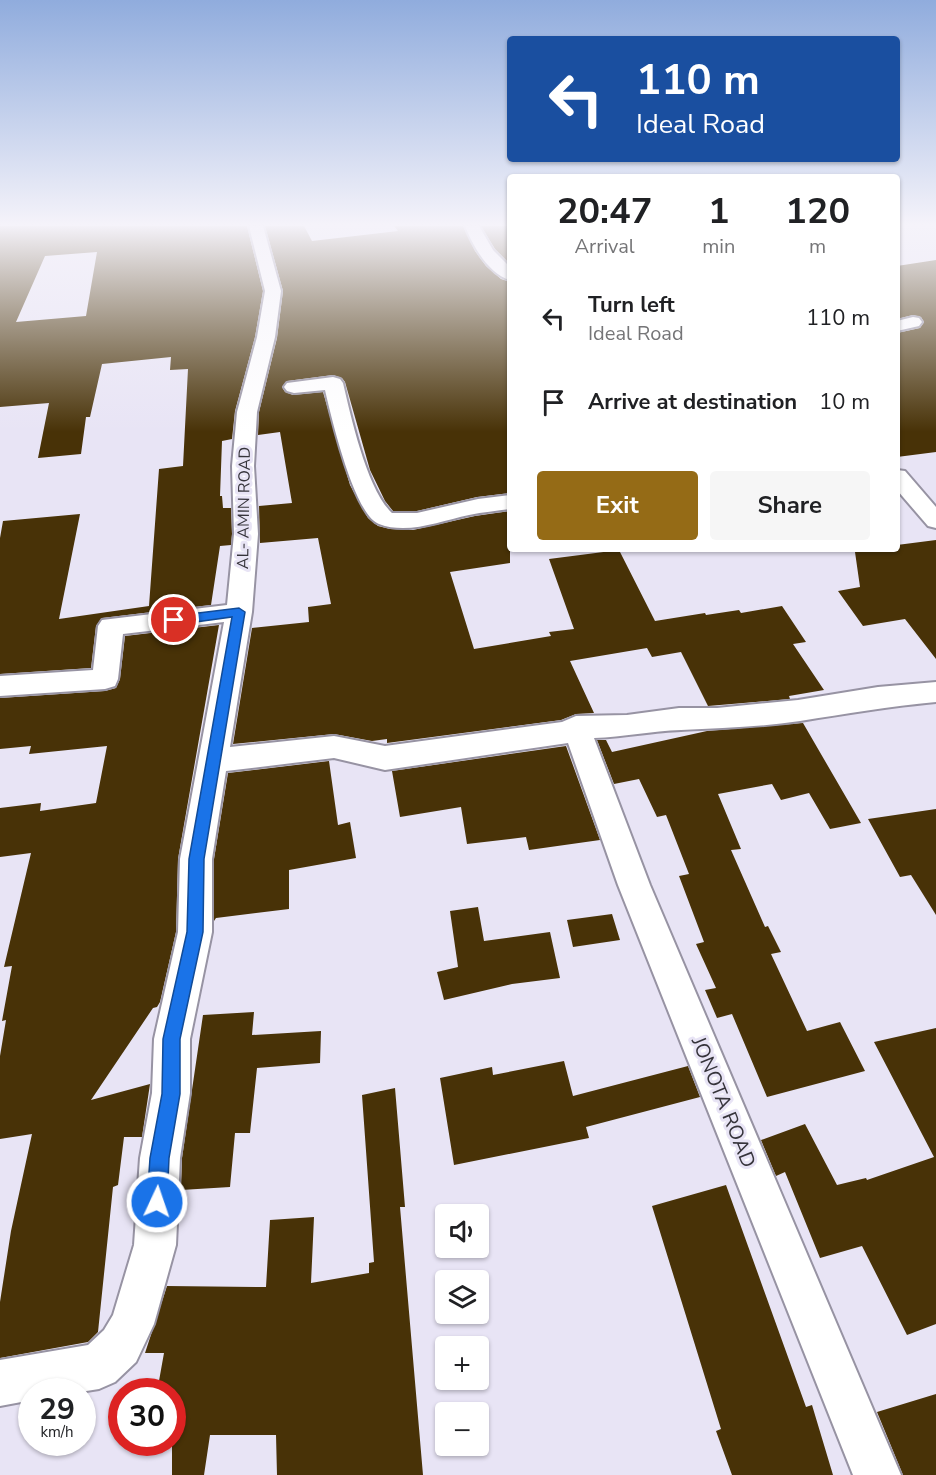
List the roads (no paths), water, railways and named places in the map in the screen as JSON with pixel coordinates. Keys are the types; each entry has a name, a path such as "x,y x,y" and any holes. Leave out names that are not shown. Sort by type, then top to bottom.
{"street":[{"name":"AL- AMIN ROAD","path":"0,1383 99,1366 120,1347 132,1324 154,1245 160,1158 171,1094 172,1039 195,932 196,859 239,612 246,534 243,466 247,412 266,338 272,295"},
{"path":"294,387 333,383 347,441 370,501 378,515 385,519 407,521 507,503"},
{"path":"900,479 936,521"},
{"path":"0,686 105,679 111,627 239,612"},
{"path":"214,761 334,747 385,758 569,732 576,727 627,726 679,719 717,719 798,711 878,697 936,692"},
{"name":"JONOTA ROAD","path":"576,727 634,885 877,1475"}]}
